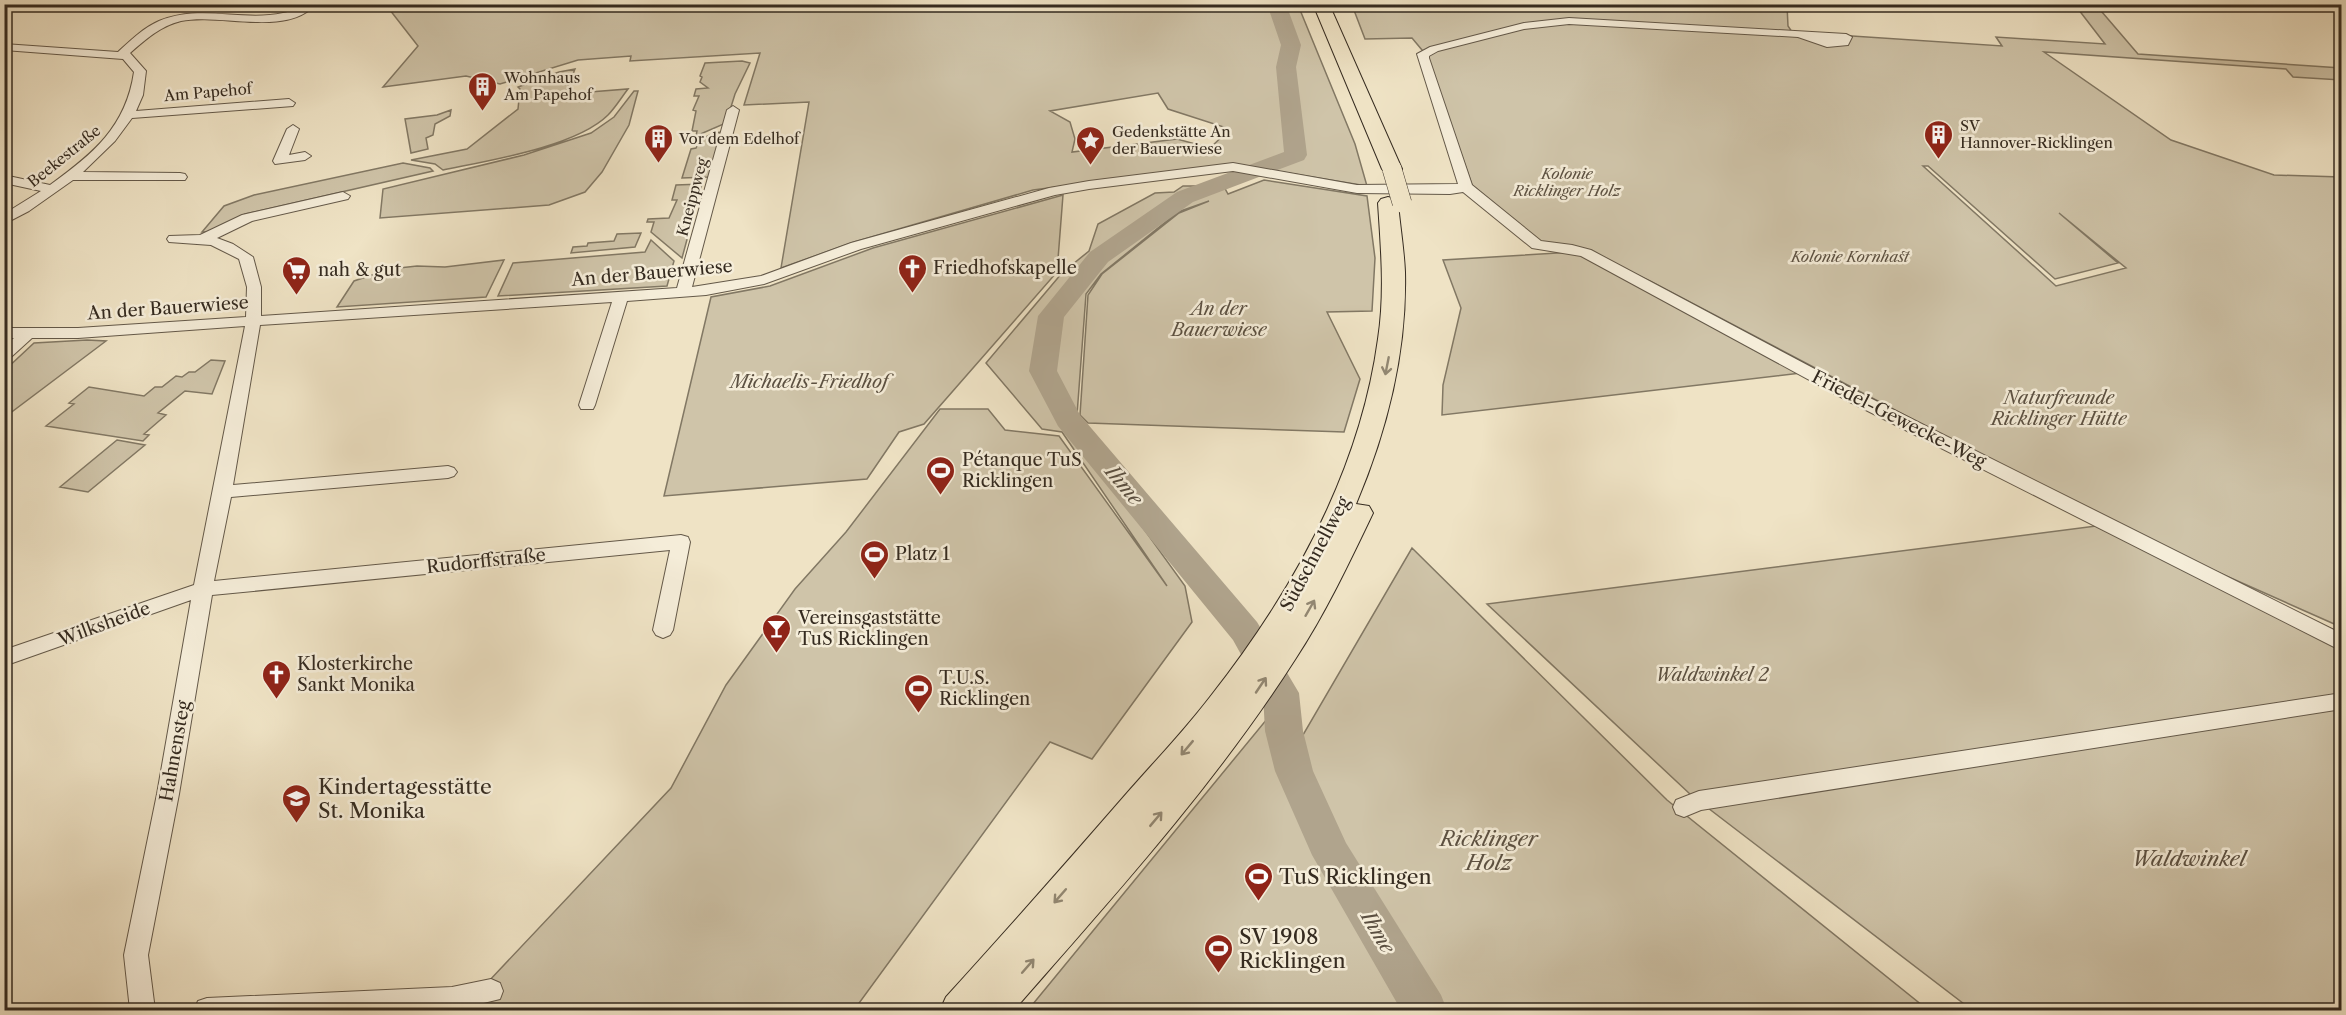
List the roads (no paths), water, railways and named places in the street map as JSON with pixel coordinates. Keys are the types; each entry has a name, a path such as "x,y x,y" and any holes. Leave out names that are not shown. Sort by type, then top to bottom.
{"highway":[{"name":"Südschnellweg","path":"1309,4 1385,169"},
{"name":"Südschnellweg","path":"990,1011 1132,847 1233,708 1333,569 1376,475 1400,392 1411,322 1411,260 1385,169 1321,4"},
{"name":"Südschnellweg","path":"959,1011 1112,836 1233,708"}],"street":[{"path":"4,47 122,55 153,29 171,21 206,17 286,16 308,7"},
{"path":"1466,187 1423,54 1434,49 1524,26 1569,21 1800,34"},
{"name":"Beekestraße","path":"4,220 69,176 110,142 129,115 141,78 140,71 132,60 122,55"},
{"name":"Am Papehof","path":"129,115 289,103"},
{"name":"Kneippweg","path":"683,293 733,110"},
{"path":"293,129 280,161 305,156"},
{"name":"An der Bauerwiese","path":"4,333 27,334 252,322 683,293 737,287 764,280 856,246 1054,190 1214,169 1248,168 1357,189 1450,190 1466,187"},
{"path":"69,176 180,177"},
{"path":"4,179 51,189"},
{"name":"Friedel-Gewecke-Weg","path":"1466,187 1537,246 1572,249 1586,253 1854,397 2342,643"},
{"path":"204,239 247,218 343,196"},
{"name":"Hahnensteg","path":"142,1011 136,956 223,492 252,322 255,287 246,257 229,246 204,239 174,239"},
{"path":"587,405 621,297"},
{"path":"4,355 27,334"},
{"path":"223,492 448,472"},
{"name":"Rudorffstraße","path":"203,589 681,542 663,630"},
{"name":"Wilksheide","path":"4,658 203,589"},
{"path":"1684,807 1699,801 1934,763 2179,729 2342,701"},
{"path":"207,1011 452,999 491,991"}],"waterway":[{"name":"Ihme","path":"1276,4 1291,45 1286,67 1296,155 1185,197 1099,257 1051,316 1043,371 1068,419 1245,631 1281,693 1284,731 1294,771 1332,855 1425,1010"},
{"path":"1596,4 1619,7 1673,4"}],"place":[{"name":"Wohnhaus Am Papehof","path":"483,112"},
{"name":"SV Hannover-Ricklingen","path":"1939,160"},
{"name":"Vor dem Edelhof","path":"658,164"},
{"name":"Gedenkstätte An der Bauerwiese","path":"1091,166"},
{"name":"Friedhofskapelle","path":"912,294"},
{"name":"nah & gut","path":"297,296"},
{"name":"Pétanque TuS Ricklingen","path":"941,496"},
{"name":"Platz 1","path":"874,580"},
{"name":"Vereinsgaststätte TuS Ricklingen","path":"777,654"},
{"name":"Klosterkirche Sankt Monika","path":"276,700"},
{"name":"T.U.S. Ricklingen","path":"918,714"},
{"name":"Kindertagesstätte St. Monika","path":"297,824"},
{"name":"TuS Ricklingen","path":"1258,902"},
{"name":"SV 1908 Ricklingen","path":"1218,974"}],"park label":[{"name":"Kolonie Ricklinger Holz","path":"1567,182"},
{"name":"Kolonie Kornhast","path":"1850,256"},
{"name":"Michaelis-Friedhof","path":"809,382"},
{"name":"Naturfreunde Ricklinger Hütte","path":"2059,408"},
{"name":"Waldwinkel 2","path":"1712,675"},
{"name":"Ricklinger Holz","path":"1489,850"},
{"name":"Waldwinkel","path":"2189,858"}]}
